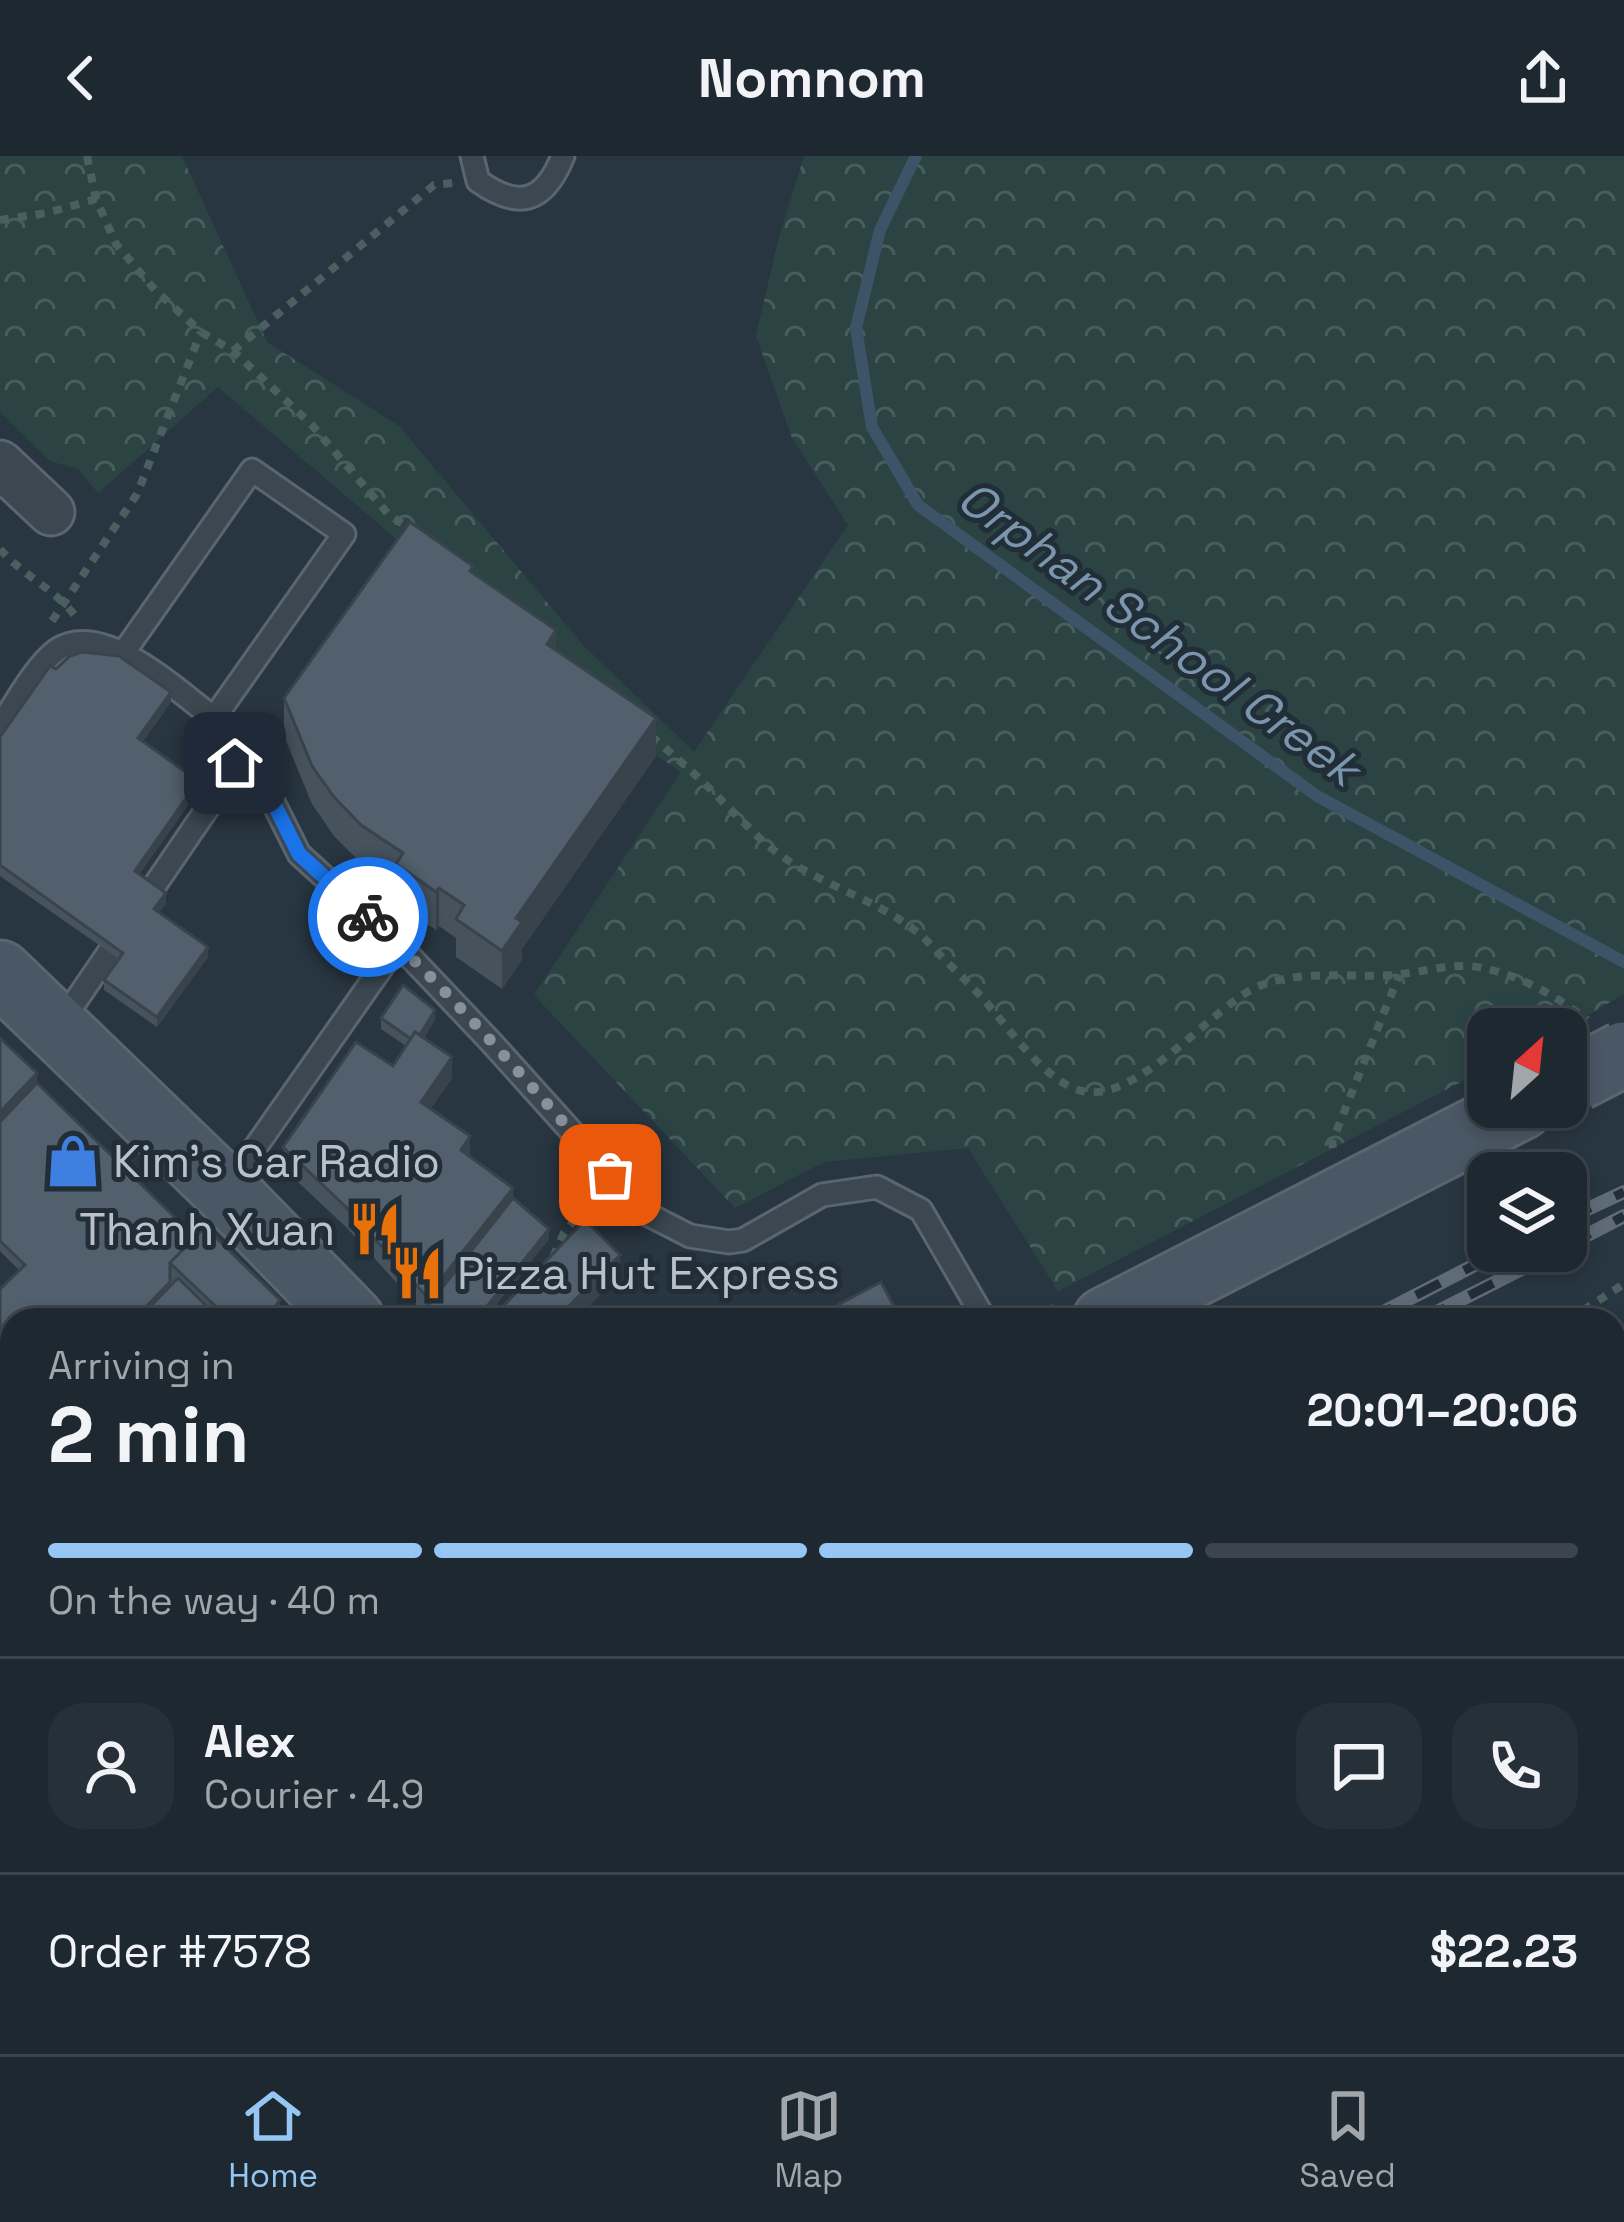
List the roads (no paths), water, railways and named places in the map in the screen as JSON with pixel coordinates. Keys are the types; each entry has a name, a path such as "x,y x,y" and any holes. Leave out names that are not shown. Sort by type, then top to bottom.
{"main road":[{"path":"0,973 226,1190 340,1308"},
{"path":"1128,1308 1480,1128"}],"street":[{"path":"0,464 51,512"}],"lane":[{"path":"472,156 478,181 500,197 525,199 550,184 563,156"},
{"path":"124,652 252,470 344,534 214,718"},
{"path":"0,727 55,651 77,642 124,652 214,718 235,763 267,790 299,854 398,944 645,1213 690,1236 743,1240 822,1195 877,1187 921,1210 978,1308"},
{"path":"57,1029 235,763"},
{"path":"226,1190 417,917"}],"waterway":[{"name":"Orphan School Creek","path":"916,156 880,230 856,328 872,427 918,505 1317,796 1624,962"}],"railway":[{"path":"1587,1209 1624,1192"},
{"path":"1587,1235 1624,1216"},
{"path":"1391,1308 1467,1269"},
{"path":"1445,1308 1516,1272"}],"place":[{"name":"Kim's Car Radio","path":"73,1161"},
{"name":"Thanh Xuan","path":"375,1229"},
{"name":"Pizza Hut Express","path":"417,1273"}]}
